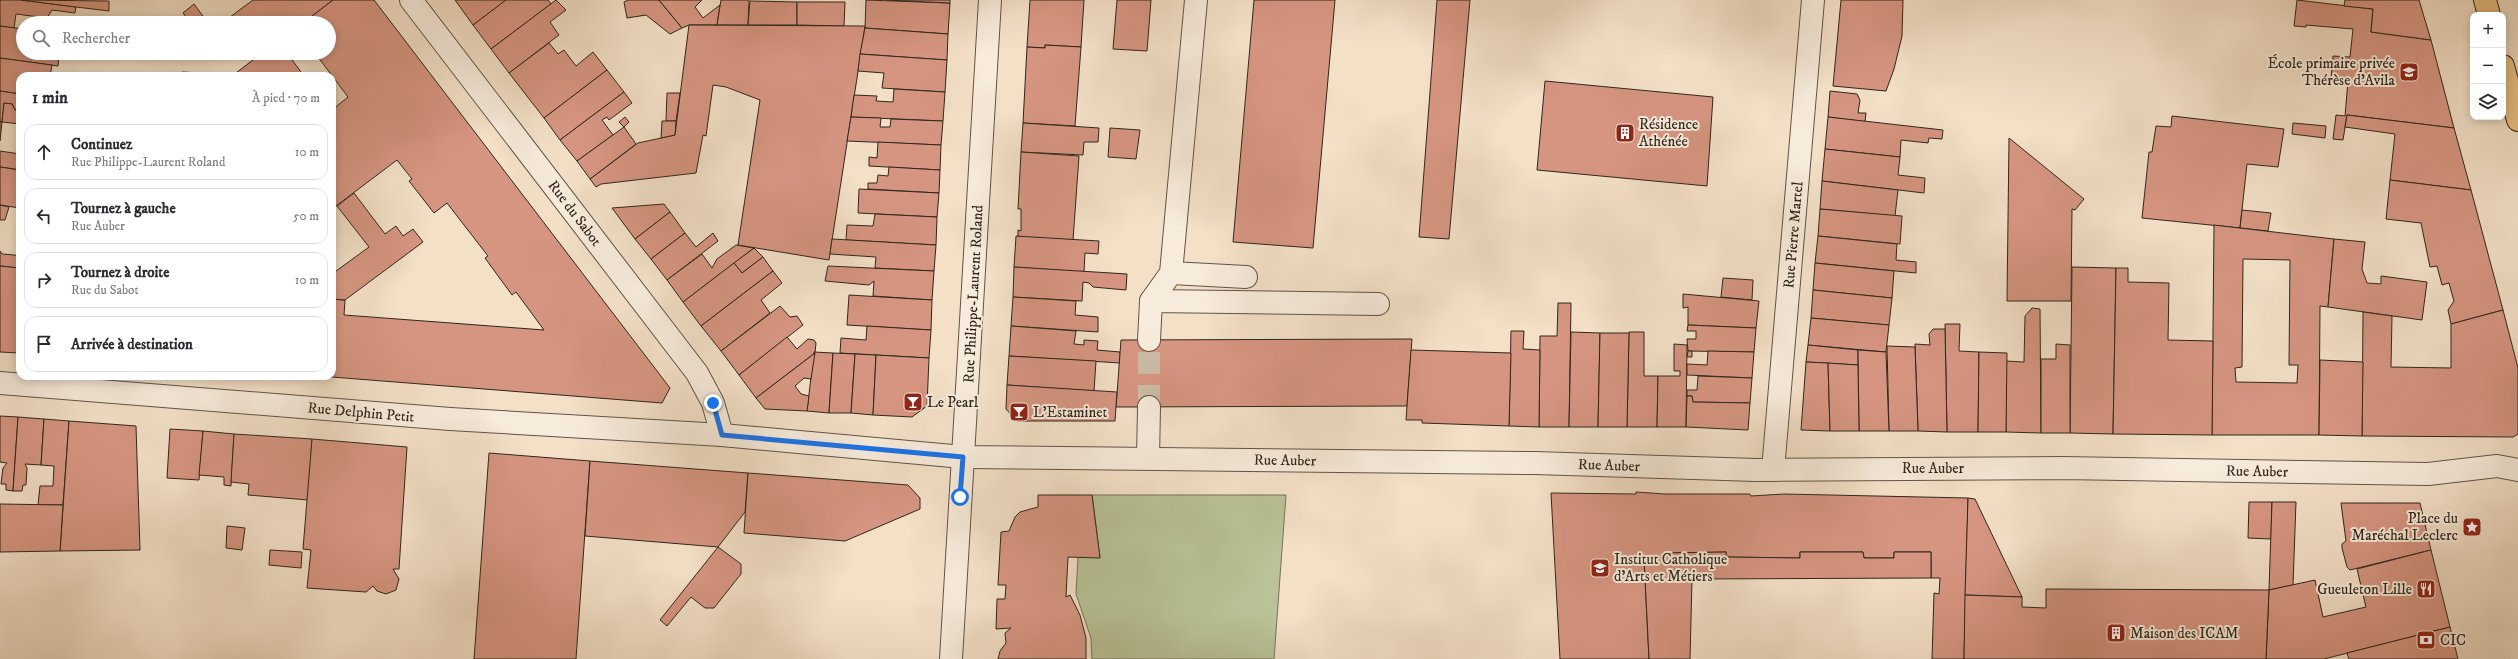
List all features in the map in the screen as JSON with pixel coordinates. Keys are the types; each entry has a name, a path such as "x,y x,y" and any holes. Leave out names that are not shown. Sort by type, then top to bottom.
{"main road":[{"path":"2485,0 2488,12"},
{"path":"2506,77 2518,120"}],"street":[{"name":"Rue du Sabot","path":"411,0 697,373 713,403 722,435"},
{"name":"Rue Philippe-Laurent Roland","path":"951,659 990,0"},
{"path":"1149,340 1151,301 1171,273 1196,0"},
{"name":"Rue Pierre Martel","path":"1773,470 1814,0"},
{"path":"1171,273 1246,277"},
{"path":"1151,301 1378,304"},
{"name":"Rue Delphin Petit","path":"0,384 450,419 722,435"},
{"path":"1148,458 1149,407"},
{"name":"Rue Auber","path":"722,435 963,457 1535,463 1773,470 2062,468 2428,474 2497,466 2518,470"}],"green space":[{"path":"1092,495 1286,495 1274,659 1092,659 1091,638 1076,594 1078,557 1100,557"}],"building":[{"path":"0,0 21,0 76,7 75,13 52,10 48,16 16,14 14,28 0,26"},
{"path":"21,0 109,1 109,11 76,7"},
{"path":"253,0 333,0 312,16 231,16"},
{"path":"333,0 374,0 670,388 662,403 336,377 336,299 345,300 344,315 544,330 516,292 512,295 485,258 488,256 447,203 434,213 409,181 412,179 397,160 336,206 336,107 348,97 336,81 336,72 329,72 320,60 336,60 336,16 312,16"},
{"path":"455,0 506,0 473,25"},
{"path":"506,0 548,0 551,4 491,49 473,25"},
{"path":"556,0 566,10 550,22 559,35 509,73 491,49"},
{"path":"628,0 659,0 682,28 670,34 646,15 627,18 624,2"},
{"path":"659,0 702,0 695,7 703,18 720,5 717,25 689,25 682,28"},
{"path":"721,0 749,0 748,25 717,25"},
{"path":"866,0 950,3 948,34 865,28"},
{"path":"886,0 950,0 950,3"},
{"path":"1030,0 1084,0 1081,47 1045,45 1045,48 1027,47"},
{"path":"1117,0 1151,0 1147,51 1113,49"},
{"path":"1254,0 1335,0 1313,248 1233,242"},
{"path":"1437,0 1470,0 1449,239 1419,237"},
{"path":"1841,0 1903,0 1902,36 1894,69 1886,91 1833,86"},
{"path":"2297,0 2373,9 2371,32 2431,40 2454,128 2347,115 2343,140 2333,139 2336,115 2345,116 2348,81 2331,79 2333,56 2350,57 2353,29 2306,25 2306,27 2294,26"},
{"path":"2345,0 2419,0 2431,40 2371,32 2373,9 2344,6"},
{"path":"750,1 797,2 797,25 748,25"},
{"path":"797,2 845,2 844,26 797,25"},
{"path":"194,4 203,16 185,16 183,13"},
{"path":"689,25 865,26 829,260 738,245 760,100 726,87 713,85 706,136 703,135 696,173 601,184 596,187 590,179 638,143 675,135"},
{"path":"0,26 16,28 16,60 58,60 58,66 0,58"},
{"path":"865,28 948,34 947,60 860,54"},
{"path":"549,43 558,54 564,50 576,66 593,52 607,70 544,118 509,73"},
{"path":"1045,45 1081,47 1075,126 1023,123 1027,47 1045,48"},
{"path":"860,54 947,60 945,92 882,88 884,73 858,71"},
{"path":"0,58 52,65 51,72 16,72 16,93 0,91"},
{"path":"253,60 292,60 301,72 237,72"},
{"path":"607,70 624,92 560,140 544,118"},
{"name":"Résidence Athénée","path":"1545,81 1713,97 1707,186 1537,170"},
{"path":"894,89 945,92 943,121 851,117 854,95 877,96 876,101 893,102"},
{"path":"0,91 16,93 16,110 12,104 4,103 2,122 0,122"},
{"path":"1830,91 1857,94 1860,100 1858,113 1866,113 1865,122 1828,117"},
{"path":"624,92 632,103 609,120 607,117 602,120 613,135 577,161 560,140"},
{"path":"667,93 680,93 676,121 666,121"},
{"path":"4,103 12,104 16,110 16,124 2,122"},
{"path":"2347,115 2454,128 2471,190 2390,180 2395,134 2345,127"},
{"path":"2172,116 2284,129 2278,167 2247,164 2240,228 2142,218 2149,152 2152,152 2156,126 2171,127"},
{"path":"625,117 629,122 624,127 619,122"},
{"path":"851,117 881,118 880,127 890,127 891,119 943,121 941,145 847,141"},
{"path":"1828,117 1943,130 1942,139 1929,138 1928,143 1901,140 1900,157 1825,149"},
{"path":"662,121 676,121 675,135 661,138"},
{"path":"0,122 2,122 0,141"},
{"path":"1023,123 1099,128 1098,142 1084,142 1083,155 1021,152"},
{"path":"2293,123 2326,126 2325,138 2292,134"},
{"path":"624,127 636,144 590,179 577,161"},
{"path":"1110,128 1140,130 1136,159 1108,157"},
{"path":"2009,138 2084,199 2075,210 2072,209 2071,301 2007,301"},
{"path":"878,142 941,145 940,170 869,166 869,157 877,158"},
{"path":"1825,149 1900,157 1898,175 1925,178 1924,193 1822,181"},
{"path":"0,151 16,153 16,169 0,167"},
{"path":"1021,152 1079,156 1073,240 1018,237 1018,230 1021,231 1021,209 1018,209"},
{"path":"0,167 16,169 16,207 0,205"},
{"path":"889,167 940,170 939,193 868,189 868,183 877,183 878,175 888,176"},
{"path":"2390,180 2471,190 2503,310 2451,324 2448,310 2454,301 2449,283 2442,285 2437,266 2430,267 2421,223 2386,219"},
{"path":"1822,181 1898,190 1895,216 1820,209"},
{"path":"859,189 939,193 937,217 858,213"},
{"path":"354,193 385,234 396,226 403,236 413,229 423,242 345,300 336,299 336,271 369,247 337,206"},
{"path":"664,204 670,212 635,239 612,208"},
{"path":"0,205 9,207 5,220 0,220"},
{"path":"1820,209 1902,216 1900,244 1818,236"},
{"path":"2242,210 2271,213 2268,231 2240,228"},
{"path":"670,212 685,233 651,259 635,239"},
{"path":"875,214 937,217 936,245 846,240 847,225 873,226"},
{"path":"2214,225 2334,239 2328,307 2320,306 2319,435 2212,435","holes":["2243,259 2290,260 2289,365 2298,365 2297,383 2236,382 2235,368 2242,367"]},
{"path":"685,233 696,247 713,233 718,241 667,280 651,259"},
{"path":"1016,236 1099,241 1098,254 1085,253 1084,272 1014,267"},
{"path":"1818,236 1897,244 1896,260 1916,262 1916,273 1815,263"},
{"path":"832,239 936,245 934,271 875,268 876,257 830,254"},
{"path":"2334,239 2365,242 2362,269 2367,283 2381,284 2381,276 2427,282 2422,320 2328,307"},
{"path":"736,245 754,248 683,302 667,280 702,254 712,268 717,259"},
{"path":"754,248 763,257 742,273 734,263"},
{"path":"0,251 2,254 16,256 16,268 0,266"},
{"path":"763,257 773,271 701,326 683,302 734,263 742,273"},
{"path":"1815,263 1894,271 1892,298 1813,290"},
{"path":"0,266 16,268 16,353 0,352"},
{"path":"828,266 934,271 932,300 873,296 874,281 869,285 825,281"},
{"path":"1014,267 1127,274 1126,290 1093,287 1089,283 1083,282 1082,301 1013,297"},
{"path":"2072,267 2116,268 2113,434 2070,433"},
{"path":"2116,268 2128,268 2128,282 2169,283 2168,340 2213,341 2212,435 2113,434"},
{"path":"773,271 782,283 761,300 770,313 721,351 701,326"},
{"path":"1723,278 1753,280 1752,300 1721,297"},
{"path":"1813,290 1892,298 1889,325 1811,318"},
{"path":"1683,294 1759,301 1756,328 1688,325 1688,307 1683,308"},
{"path":"849,295 932,300 931,330 847,325"},
{"path":"1013,297 1076,301 1075,315 1098,317 1098,332 1011,326"},
{"path":"1558,303 1571,303 1569,427 1539,427 1540,336 1557,336"},
{"path":"780,306 790,317 797,316 803,325 739,375 721,351"},
{"path":"2032,308 2040,309 2041,433 2006,432 2006,361 2024,362 2025,316"},
{"path":"2503,310 2518,368 2518,434 2513,437 2362,436 2363,312 2392,316 2391,367 2451,368 2451,324"},
{"path":"1811,318 1889,325 1886,352 1808,345"},
{"path":"1945,324 1960,324 1959,351 1979,352 1978,432 1947,432"},
{"path":"1688,325 1756,328 1754,352 1688,351 1687,339 1696,339 1696,331 1687,331"},
{"path":"867,326 931,330 929,358 840,353 841,338 866,340"},
{"path":"1011,326 1076,331 1074,344 1084,345 1084,340 1098,341 1097,350 1120,352 1120,363 1009,356"},
{"path":"1933,329 1945,329 1947,432 1918,431 1915,344 1930,345 1929,334"},
{"path":"1511,331 1524,331 1523,349 1540,350 1539,427 1509,426"},
{"path":"1571,332 1600,333 1598,427 1569,427"},
{"path":"1629,332 1644,332 1644,376 1658,376 1657,427 1627,427"},
{"path":"1600,333 1629,333 1627,427 1598,427"},
{"path":"787,337 797,349 808,339 814,340 816,343 815,353 756,398 739,375"},
{"path":"1412,339 1407,406 1116,407 1121,340"},
{"path":"1674,344 1687,345 1686,427 1657,427 1658,376 1680,376 1680,371 1674,371"},
{"path":"2056,344 2070,345 2070,433 2041,433 2041,359 2056,359"},
{"path":"1808,345 1858,350 1858,365 1806,362"},
{"path":"1887,346 1915,347 1918,431 1889,431"},
{"path":"1411,350 1511,353 1509,426 1422,423 1422,420 1406,420"},
{"path":"1858,350 1886,352 1889,431 1859,431"},
{"path":"1688,351 1692,351 1692,357 1687,357"},
{"path":"1708,351 1754,352 1752,378 1687,375 1687,364 1707,365"},
{"path":"814,352 833,353 829,413 807,411"},
{"path":"1979,352 2007,353 2006,432 1978,432"},
{"path":"815,353 811,379 804,378 795,386 801,394 809,396 807,411 765,409 756,398"},
{"path":"833,353 855,354 851,413 829,413"},
{"path":"855,354 876,355 873,415 851,413"},
{"path":"876,355 929,358 927,406 912,417 873,415"},
{"path":"1009,356 1096,361 1094,391 1007,385"},
{"path":"2320,360 2363,362 2362,436 2319,435"},
{"path":"1806,362 1828,363 1830,431 1801,430"},
{"path":"1828,363 1858,365 1859,431 1830,431"},
{"path":"1698,376 1752,378 1750,403 1693,402 1692,396 1687,396 1687,390 1697,390"},
{"path":"1007,385 1117,392 1115,421 1017,421 1006,409"},
{"path":"1687,396 1692,396 1693,402 1750,403 1748,430 1686,427"},
{"path":"0,416 18,417 13,491 6,490 6,484 1,484 3,468 7,463 0,462"},
{"path":"18,417 44,419 41,465 25,464 27,468 26,485 23,485 22,491 13,491"},
{"path":"44,419 69,421 63,505 38,505 40,486 53,486 54,466 41,465"},
{"path":"69,421 136,426 140,550 60,551"},
{"path":"170,429 203,431 199,480 167,478"},
{"path":"203,431 234,434 231,486 224,485 224,477 199,475"},
{"path":"234,434 312,439 308,500 248,495 249,484 231,482"},
{"path":"312,439 407,447 399,569 393,569 399,579 396,590 386,594 377,591 373,586 366,592 307,588 311,550 303,549"},
{"path":"489,453 590,461 576,659 474,659"},
{"path":"590,461 748,473 745,512 718,547 585,536"},
{"path":"748,473 908,485 920,498 920,509 845,541 744,533"},
{"name":"Institut Catholique d'Arts et Métiers","path":"1636,492 1665,494 1750,494 1751,496 1784,494 1968,498 1964,659 1932,659 1934,593 1939,594 1940,578 1931,578 1931,552 1894,552 1894,558 1864,558 1863,552 1800,552 1800,558 1726,557 1726,552 1663,553 1663,558 1644,558 1649,659 1560,659 1551,493 1636,494"},
{"path":"1038,495 1092,495 1100,558 1068,557 1066,597 1070,595 1080,615 1086,638 1086,659 998,659 1000,651 1006,643 1005,633 1011,628 996,629 997,599 1005,599 1006,585 998,585 1001,532 1009,531 1015,517 1020,512 1038,507"},
{"path":"1968,498 1975,499 2022,597 1965,595"},
{"path":"2249,502 2272,502 2271,539 2248,538"},
{"path":"2272,502 2296,502 2293,585 2269,590"},
{"path":"2341,503 2420,503 2431,550 2350,570 2347,567 2342,548 2342,544 2346,541"},
{"path":"0,504 63,505 60,551 0,552"},
{"path":"227,526 245,528 242,550 226,548"},
{"path":"718,547 741,564 741,574 714,608 705,608 691,597 667,626 660,620"},
{"path":"270,550 302,552 301,568 269,565"},
{"path":"2431,550 2450,627 2324,659 2266,659 2269,590 2315,580 2323,617 2366,607 2357,569"},
{"path":"1726,552 1726,557 1800,558 1800,552 1863,552 1864,558 1894,558 1894,552 1931,552 1931,578 1692,579 1690,659 1649,659 1644,558 1663,558 1663,553"},
{"name":"Maison des ICAM","path":"2046,589 2269,590 2266,659 1964,659 1965,595 2022,597 2022,607 2046,608"},
{"name":"CIC","path":"2450,627 2458,659 2349,659 2347,653"}],"tunnel":[{"path":"1149,340 1149,407"}],"place":[{"name":"École primaire privée Thérèse d'Avila","path":"2409,72"},
{"name":"Résidence Athénée","path":"1625,133"},
{"name":"Le Pearl","path":"913,402"},
{"name":"L'Estaminet","path":"1019,412"},
{"name":"Place du Maréchal Leclerc","path":"2472,527"},
{"name":"Institut Catholique d'Arts et Métiers","path":"1600,568"},
{"name":"Gueuleton Lille","path":"2426,589"},
{"name":"Maison des ICAM","path":"2116,633"},
{"name":"CIC","path":"2426,640"}],"route":[{"path":"713,403 722,435 963,457 960,497"}]}
